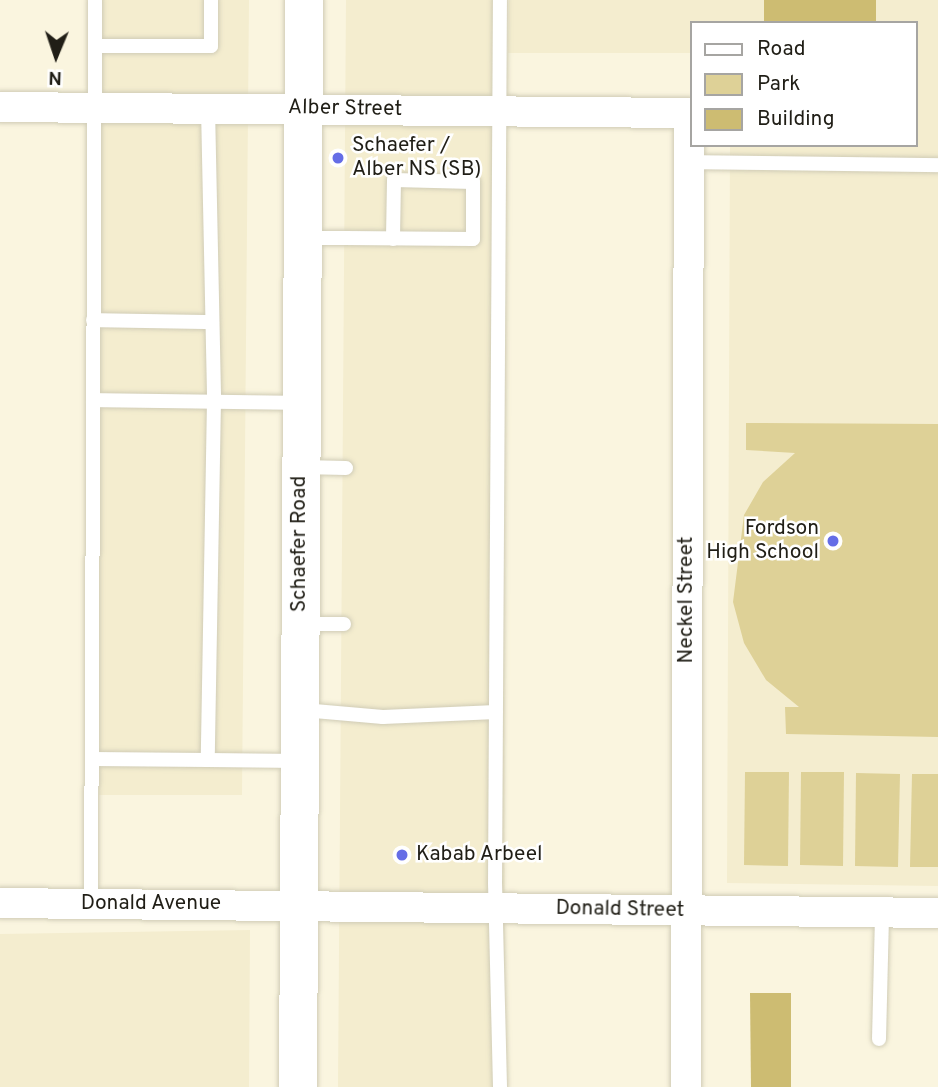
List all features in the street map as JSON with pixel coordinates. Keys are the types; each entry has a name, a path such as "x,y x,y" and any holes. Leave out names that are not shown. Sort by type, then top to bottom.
{"main road":[{"name":"Schaefer Road","path":"298,1087 303,761 300,624 304,0"}],"street":[{"name":"Alber Street","path":"0,107 689,113"},
{"name":"Neckel Street","path":"686,1087 689,113"},
{"name":"Donald Avenue","path":"0,903 301,905"},
{"name":"Donald Street","path":"301,905 938,913"}],"lane":[{"path":"91,904 95,0"},
{"path":"94,46 211,46 211,0"},
{"path":"500,0 496,712 500,1087"},
{"path":"208,108 214,400 208,760"},
{"path":"689,162 938,165"},
{"path":"302,238 393,239 472,239 472,182 394,180 393,239"},
{"path":"93,320 212,322"},
{"path":"93,400 301,403"},
{"path":"301,467 346,468"},
{"path":"300,624 344,624"},
{"path":"303,710 383,717 496,712"},
{"path":"92,759 303,761"},
{"path":"878,1039 882,913"}],"shaded area":[{"path":"98,0 249,0 242,795 99,795"},
{"path":"346,0 503,0 505,1087 338,1087"},
{"name":"Fordson High School","path":"509,0 938,0 938,886 727,883 730,147 917,147 917,21 690,21 690,53 508,53"},
{"path":"250,930 249,1087 0,1087 0,934"}],"green space":[{"path":"746,423 938,424 938,737 786,734 785,707 799,707 766,680 744,643 733,602 744,515 763,482 795,453 746,450"},
{"path":"745,772 789,772 788,866 744,865"},
{"path":"801,772 844,772 843,866 800,865"},
{"path":"856,773 900,774 898,867 855,866"},
{"path":"912,774 938,774 938,867 910,867"}],"building":[{"path":"764,0 876,0 876,21 764,21"},
{"path":"750,993 791,993 791,1087 751,1087"}],"place":[{"name":"Schaefer / Alber NS (SB)","path":"338,158"},
{"name":"Fordson High School","path":"833,541"},
{"name":"Kabab Arbeel","path":"402,855"}]}
